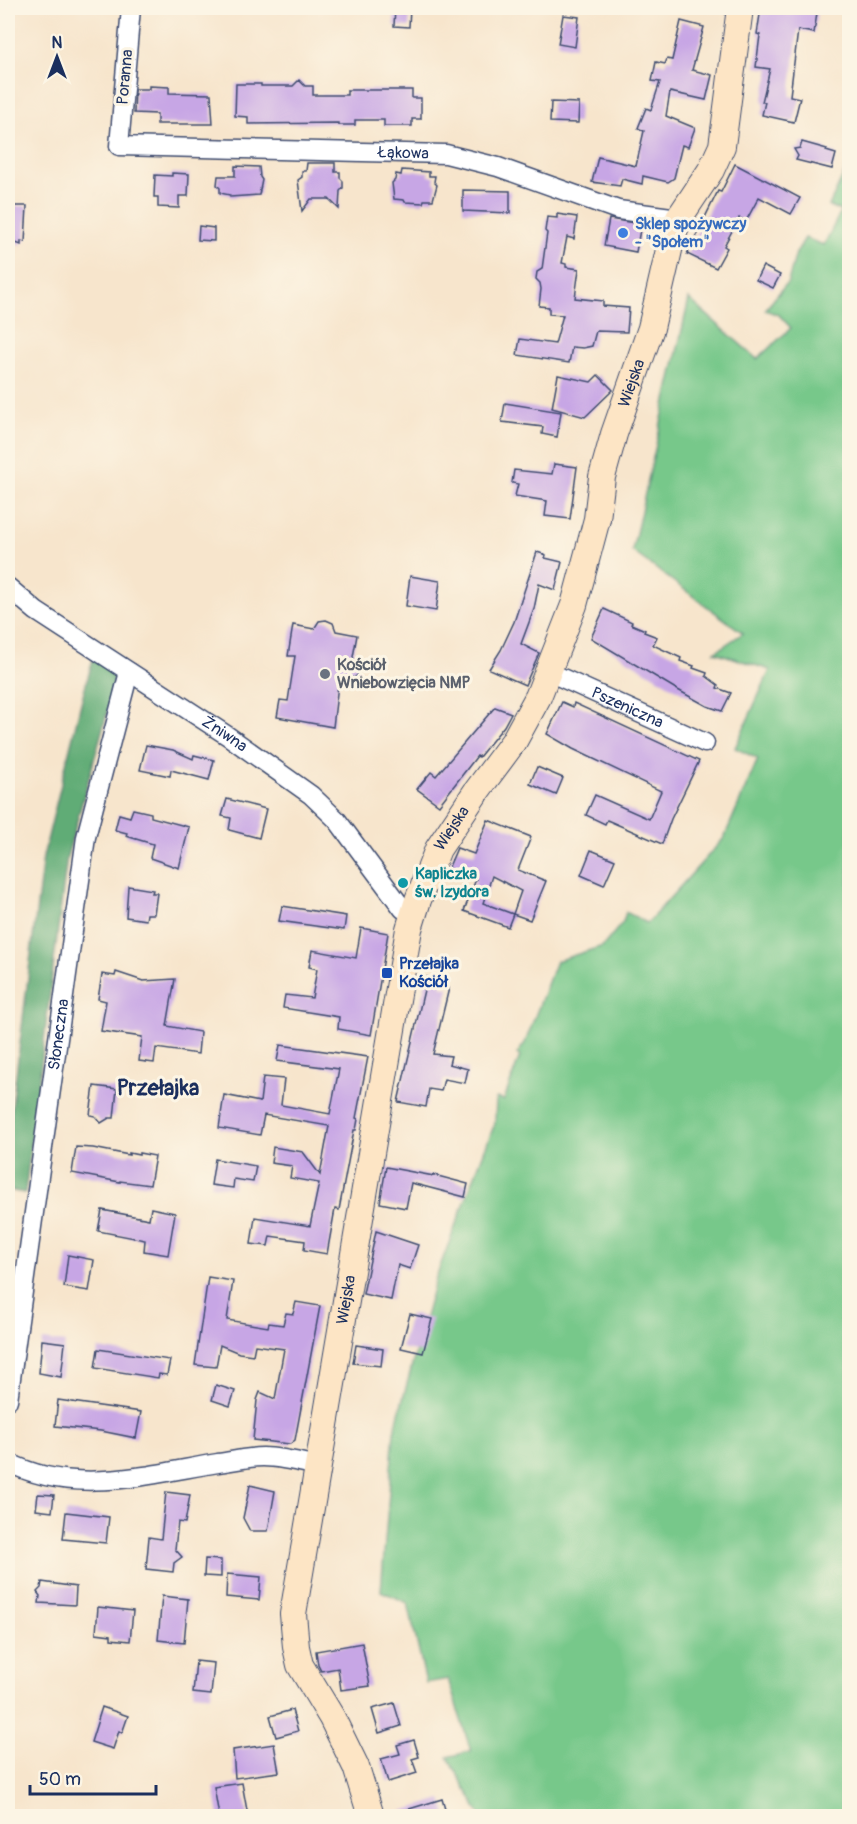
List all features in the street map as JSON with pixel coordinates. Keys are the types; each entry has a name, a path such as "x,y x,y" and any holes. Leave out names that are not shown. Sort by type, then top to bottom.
{"street":[{"name":"Poranna","path":"118,146 131,8"},
{"name":"Wiejska","path":"371,1816 356,1767 332,1718 300,1665 293,1614 413,914 438,849 514,741 538,697 574,605 595,529 602,477 614,434 651,328 672,237 679,218 711,170 722,146 740,8"},
{"name":"Łąkowa","path":"118,146 446,154 498,167 618,210 679,218"},
{"name":"Żniwna","path":"8,587 36,611 228,736 312,795 337,820 403,909 413,914"},
{"name":"Słoneczna","path":"8,1400 86,837 129,672"},
{"name":"Pszeniczna","path":"549,672 705,743"},
{"path":"8,1462 21,1469 44,1475 92,1481 146,1477 263,1457 317,1466"}],"green space":[{"path":"849,163 849,1816 481,1816 448,1757 471,1751 448,1679 426,1683 408,1603 381,1591 394,1432 436,1277 495,1123 496,1098 504,1100 520,1056 517,1054 525,1043 556,961 603,946 623,922 626,912 647,923 724,838 758,759 735,748 770,670 715,652 743,633 632,551 689,299 757,359 791,328 779,315 765,310 788,282 796,253 805,238 824,245 841,211 829,206"},
{"path":"94,656 113,674 113,692 67,857 25,1193 8,1190 8,1139 43,857"}],"building":[{"path":"395,8 410,8 409,27 394,26"},
{"path":"761,8 805,8 805,11 817,13 814,33 798,30 790,96 800,98 794,122 762,115 765,102 762,102 770,69 756,67"},
{"path":"563,15 579,17 575,47 558,44"},
{"path":"681,21 704,27 692,70 712,75 706,100 670,92 666,116 695,128 688,147 682,145 674,178 668,182 643,176 642,184 622,179 620,186 592,182 598,157 636,166 644,131 638,128 646,108 651,110 660,82 652,81 656,62 665,64 667,59 672,60"},
{"path":"299,80 305,86 313,86 313,95 347,95 347,90 412,90 412,98 421,98 421,119 412,119 412,126 384,126 384,120 355,120 355,125 338,125 338,123 248,124 248,117 235,116 236,84 293,86"},
{"path":"149,86 169,87 169,93 211,94 213,124 157,124 157,114 134,113 135,89 149,89"},
{"path":"551,102 579,103 578,123 550,122"},
{"path":"802,142 836,154 832,169 796,160 798,156 794,149 800,148"},
{"path":"307,163 335,163 335,172 340,172 340,178 343,181 339,209 329,199 311,199 302,211 298,180 302,177 302,171 306,171"},
{"path":"735,164 800,198 791,214 759,197 746,221 739,218 724,246 727,248 716,268 687,254 718,191 721,192"},
{"path":"235,166 259,167 262,180 259,195 230,197 230,195 220,193 217,185 218,176 235,176"},
{"path":"402,170 429,172 429,176 435,176 434,182 437,185 433,200 424,200 423,203 394,199 392,183 396,174 401,175"},
{"path":"172,173 189,174 188,196 179,196 179,208 158,207 158,197 154,197 155,175 172,176"},
{"path":"463,190 510,191 510,213 463,211"},
{"path":"27,206 25,242 21,241 21,245 8,240 10,207"},
{"path":"557,214 577,217 574,239 567,237 562,263 566,264 566,267 579,269 575,298 603,301 603,306 629,308 627,332 596,331 592,346 572,347 569,363 517,355 520,339 555,344 563,315 549,314 549,307 539,306 541,289 536,279 537,272 542,269 547,217 557,218"},
{"name":"Sklep spożywczy - \"Społem\"","path":"609,219 641,224 636,252 604,246"},
{"path":"199,226 214,228 214,241 198,240"},
{"path":"763,266 780,275 773,288 756,280"},
{"path":"558,375 591,382 598,375 613,390 585,417 552,408"},
{"path":"505,403 561,412 557,437 542,434 543,427 502,422"},
{"path":"554,464 577,467 570,519 545,516 547,501 515,496 518,484 512,483 514,470 552,474"},
{"path":"537,552 546,555 545,558 562,562 555,590 539,584 534,609 521,644 539,653 525,685 489,669 514,622"},
{"path":"410,576 440,581 436,611 406,606"},
{"path":"604,609 657,637 653,645 681,658 680,661 694,666 693,668 707,673 706,676 718,685 717,688 731,693 722,711 707,706 676,689 591,638"},
{"name":"Kościół Wniebowzięcia NMP","path":"326,620 333,623 336,631 357,635 353,657 359,670 357,676 353,678 339,676 333,727 277,717 280,700 288,701 295,656 288,656 293,625 314,629 319,621"},
{"path":"562,702 573,707 574,703 699,761 671,819 662,844 607,820 605,824 586,815 595,795 649,819 661,791 547,734"},
{"path":"495,707 511,713 504,726 439,805 417,789 431,772 436,776"},
{"path":"146,745 173,750 193,759 194,755 214,760 209,780 171,770 170,776 140,770"},
{"path":"537,767 563,778 556,795 530,784"},
{"path":"227,799 266,809 259,838 229,830 231,818 222,816"},
{"path":"133,809 151,813 151,817 189,827 179,868 150,858 153,844 126,836 127,833 115,830 119,814 130,817"},
{"path":"488,820 531,837 518,870 546,881 530,920 513,914 508,927 464,911 476,879 448,869 457,848 474,854","holes":["492,876 521,891 513,914 483,903"]},
{"path":"591,850 615,860 604,885 581,875"},
{"path":"128,886 153,890 152,893 157,893 154,914 147,914 146,920 126,917"},
{"path":"282,906 346,916 344,930 279,921"},
{"path":"361,928 388,933 371,1035 338,1029 339,1017 283,1008 285,995 312,998 317,969 309,967 312,950 356,958"},
{"path":"116,972 143,981 175,979 167,1026 200,1032 198,1054 156,1048 154,1063 139,1061 142,1037 101,1031 106,1001 98,999 102,974 115,976"},
{"path":"427,977 442,981 441,986 449,988 433,1054 451,1056 449,1064 468,1069 465,1083 444,1079 441,1091 429,1089 426,1107 398,1102"},
{"path":"280,1045 368,1057 356,1118 358,1119 356,1130 354,1130 339,1210 335,1209 327,1254 304,1250 305,1241 270,1236 268,1246 251,1244 255,1217 310,1226 319,1183 290,1178 292,1166 271,1163 273,1147 303,1152 320,1175 329,1126 264,1115 260,1135 219,1128 224,1095 260,1102 263,1077 284,1079 281,1105 330,1114 339,1069 277,1061"},
{"path":"94,1086 117,1089 114,1118 101,1123 95,1116 90,1115"},
{"path":"76,1147 129,1155 129,1153 139,1155 139,1153 155,1156 150,1185 72,1173"},
{"path":"215,1159 256,1166 253,1182 234,1179 233,1188 211,1185"},
{"path":"386,1167 434,1175 468,1184 465,1197 411,1183 406,1208 380,1203"},
{"path":"151,1208 175,1213 168,1255 144,1251 145,1240 98,1231 102,1210 149,1219"},
{"path":"376,1231 418,1245 410,1269 398,1265 391,1300 363,1294"},
{"path":"68,1255 94,1260 89,1291 64,1287"},
{"path":"208,1277 233,1281 227,1320 268,1327 269,1323 283,1325 286,1313 293,1314 296,1302 320,1306 295,1440 290,1444 253,1440 257,1400 260,1392 275,1399 284,1349 255,1345 253,1355 239,1353 220,1345 216,1367 195,1365"},
{"path":"410,1314 432,1319 423,1353 401,1348"},
{"path":"42,1340 65,1343 61,1377 39,1373"},
{"path":"356,1345 383,1349 381,1366 353,1363"},
{"path":"98,1349 170,1360 167,1375 159,1374 158,1378 95,1368"},
{"path":"216,1385 235,1391 230,1406 212,1400"},
{"path":"58,1400 141,1412 136,1438 55,1426"},
{"path":"250,1485 275,1491 268,1531 250,1531 243,1518"},
{"path":"166,1492 190,1495 185,1523 178,1522 175,1549 182,1557 174,1563 173,1572 146,1569 149,1537 161,1539"},
{"path":"38,1494 54,1495 52,1512 36,1510"},
{"path":"66,1512 109,1517 106,1543 63,1539"},
{"path":"205,1559 221,1560 221,1577 204,1576"},
{"path":"227,1574 261,1577 259,1600 226,1597"},
{"path":"42,1582 76,1587 75,1605 39,1603 40,1596 37,1592"},
{"path":"162,1596 188,1599 184,1643 158,1640"},
{"path":"98,1607 133,1611 130,1641 111,1639 111,1635 96,1633"},
{"path":"362,1643 370,1686 341,1690 338,1668 321,1671 316,1651"},
{"path":"196,1661 214,1663 211,1695 193,1693"},
{"path":"394,1703 401,1726 379,1733 372,1709"},
{"path":"102,1707 128,1716 122,1733 119,1731 113,1749 91,1742"},
{"path":"292,1710 298,1731 276,1737 270,1716"},
{"path":"414,1740 419,1757 412,1759 417,1773 388,1782 381,1759 400,1754 397,1745"},
{"path":"274,1744 279,1772 235,1778 233,1750"},
{"path":"242,1783 248,1816 219,1816 214,1787"},
{"path":"442,1799 447,1816 397,1816 396,1813"}],"place":[{"name":"Sklep spożywczy - \"Społem\"","path":"623,233"},
{"name":"Kościół Wniebowzięcia NMP","path":"325,674"},
{"name":"Kapliczka św. Izydora","path":"403,883"},
{"name":"Przełajka Kościół","path":"387,973"}],"district":[{"name":"Przełajka","path":"158,1088"}]}
